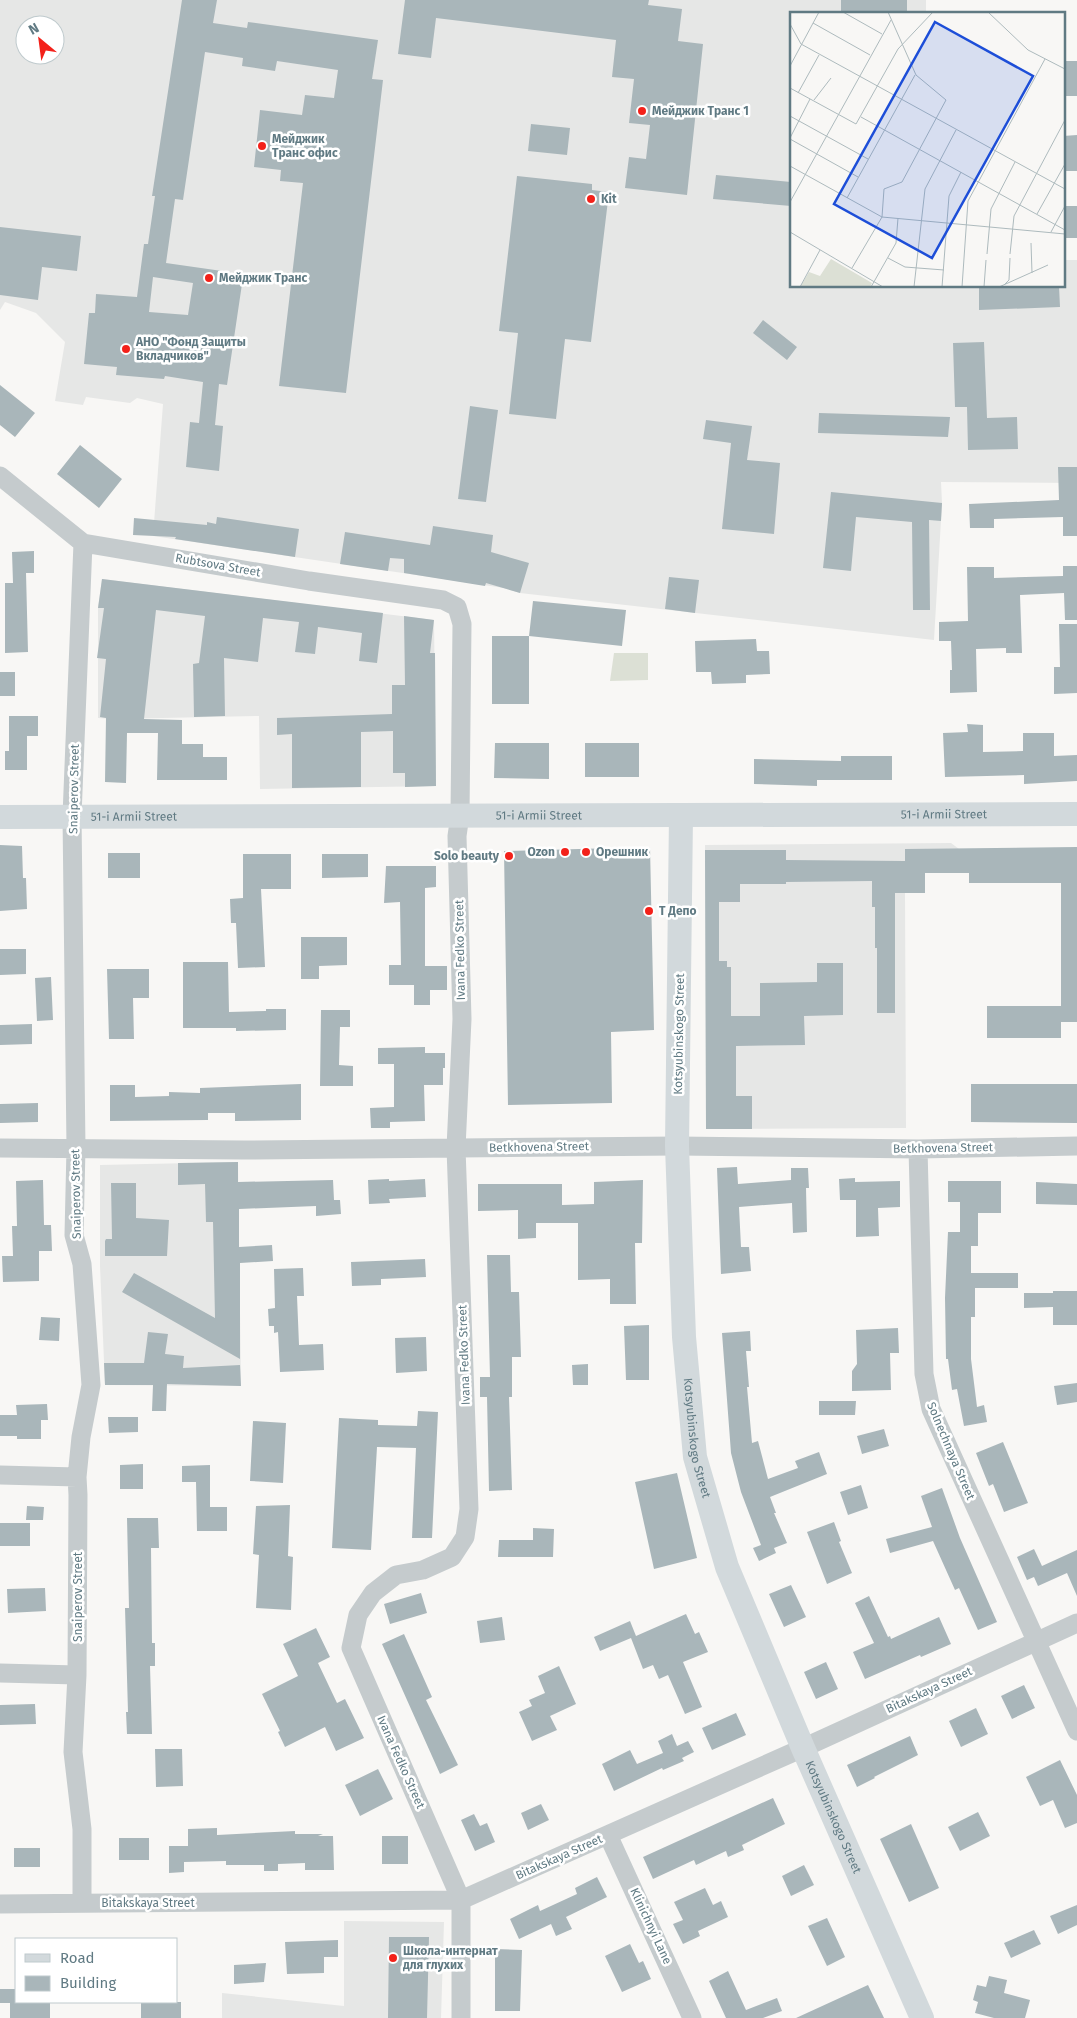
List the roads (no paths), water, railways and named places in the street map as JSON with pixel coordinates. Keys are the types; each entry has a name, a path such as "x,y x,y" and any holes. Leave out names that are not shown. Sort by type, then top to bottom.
{"main road":[{"name":"51-i Armii Street","path":"0,817 1077,814"},
{"name":"Kotsyubinskogo Street","path":"682,815 677,1146 684,1337 695,1457 727,1567 803,1748 922,2018"}],"street":[{"name":"Rubtsova Street","path":"0,476 82,543 302,580 443,600 457,607"},
{"name":"Snaiperov Street","path":"82,543 72,816 76,1148 74,1235 82,1264 90,1385 81,1437 77,1477 77,1675 73,1752 82,1829 82,1903"},
{"name":"Ivana Fedko Street","path":"457,607 462,624 460,815 458,836 462,1020 456,1148 470,1509 465,1537 452,1557 423,1570 396,1575 373,1592 358,1615 351,1648 461,1900 461,2018"},
{"name":"Betkhovena Street","path":"0,1148 243,1150 677,1146 918,1150 1077,1146"},
{"name":"Solnechnaya Street","path":"918,1150 924,1374 930,1410 1034,1641 1077,1731"},
{"path":"0,1475 77,1477"},
{"name":"Bitakskaya Street","path":"0,1904 461,1900 803,1748 1077,1622"},
{"path":"0,1673 77,1675"},
{"name":"Klinichnyi Lane","path":"608,1835 692,2018"}],"place":[{"name":"Мейджик Транс 1","path":"642,111"},
{"name":"Мейджик Транс офис","path":"262,146"},
{"name":"Kit","path":"591,199"},
{"name":"Мейджик Транс","path":"209,278"},
{"name":"АНО \"Фонд Защиты Вкладчиков\"","path":"126,349"},
{"name":"Ozon","path":"565,852"},
{"name":"Орешник","path":"586,852"},
{"name":"Solo beauty","path":"509,856"},
{"name":"Т Депо","path":"649,911"},
{"name":"Школа-интернат для глухих","path":"393,1958"}]}
